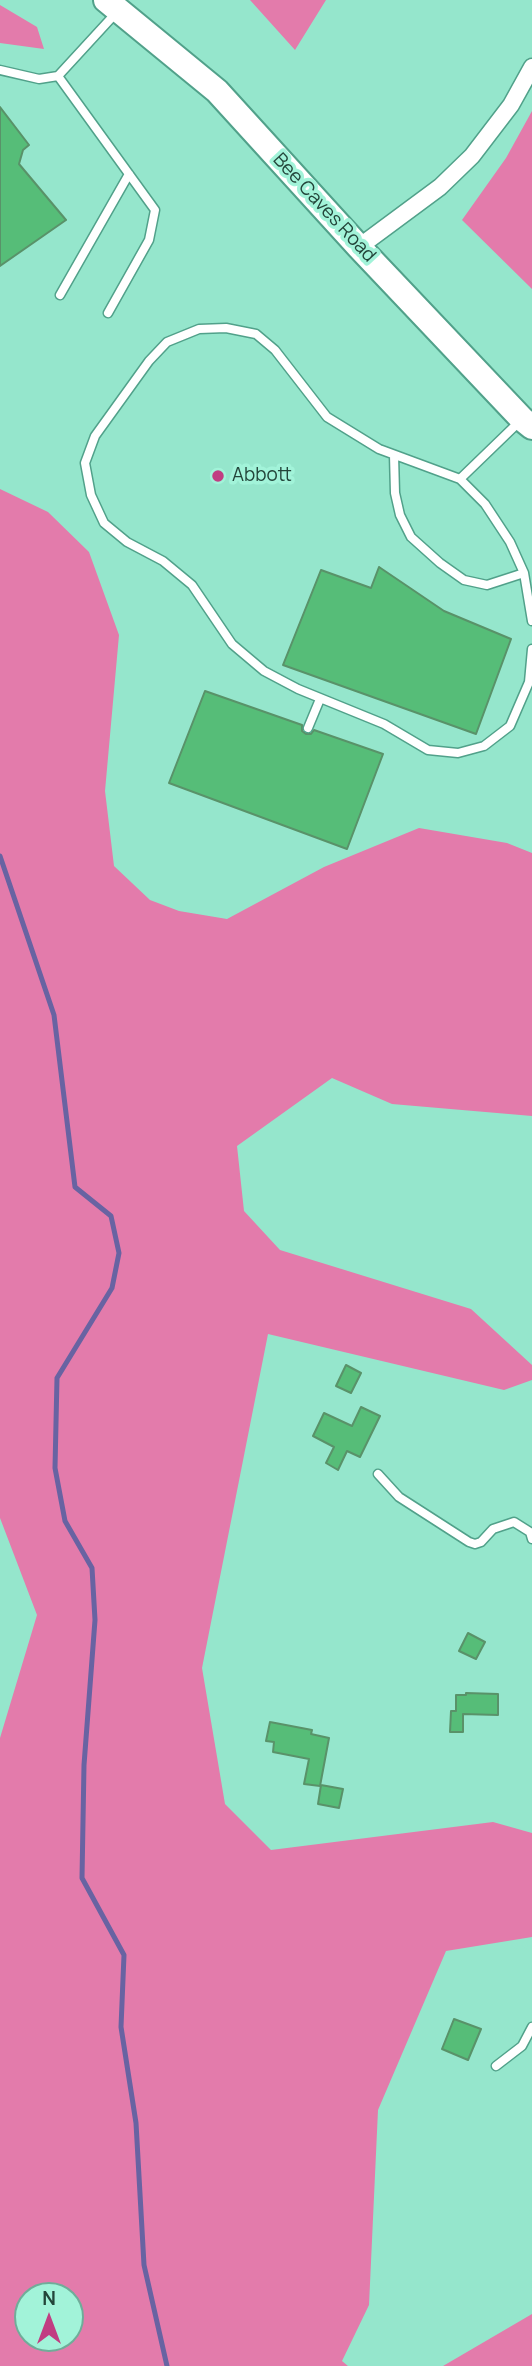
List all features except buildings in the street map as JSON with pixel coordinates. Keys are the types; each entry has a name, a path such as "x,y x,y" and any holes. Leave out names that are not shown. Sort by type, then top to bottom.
{"main road":[{"name":"Bee Caves Road","path":"113,4 217,91 359,247 527,423"}],"street":[{"path":"359,247 440,187 472,156 511,105 532,67"}],"lane":[{"path":"0,70 39,79 58,76 113,4"},
{"path":"58,76 155,210 149,240 108,313"},
{"path":"60,295 129,174"},
{"path":"532,621 524,573 510,542 492,513 460,479 379,449 327,417 275,350 256,334 226,328 199,329 167,342 149,361 95,436 85,463 91,495 104,523 127,542 163,561 192,585 232,644 264,671 320,699 384,724 428,750 458,753 484,746 510,726 529,682 532,649"},
{"path":"460,479 527,423"},
{"path":"394,455 395,493 400,515 411,537 440,564 464,580 487,585 524,573"},
{"path":"308,728 320,699"},
{"path":"378,1474 399,1497 469,1542 481,1542 493,1529 514,1522 530,1532 532,1539"},
{"path":"496,2066 522,2046 532,2028"}],"shaded area":[{"path":"250,0 326,0 295,50"},
{"path":"0,5 37,27 44,49 0,43"},
{"path":"532,111 532,289 462,220 506,158"},
{"path":"0,489 48,512 89,552 119,635 105,791 114,866 150,900 179,911 227,919 324,867 419,828 507,843 532,853 532,1116 392,1104 332,1078 237,1146 244,1211 280,1250 471,1309 532,1365 532,1380 504,1390 268,1334 202,1668 225,1804 271,1850 493,1822 532,1833 532,1937 446,1951 378,2110 369,2305 342,2361 348,2366 0,2366 0,1738 37,1615 0,1518"},
{"path":"532,2314 532,2366 443,2366"}],"waterway":[{"path":"0,856 54,1015 75,1187 111,1216 119,1253 112,1288 57,1378 55,1468 65,1521 92,1568 95,1620 84,1765 82,1878 124,1955 121,2027 136,2123 144,2265 167,2366"}],"place":[{"name":"Abbott","path":"218,476"}]}
